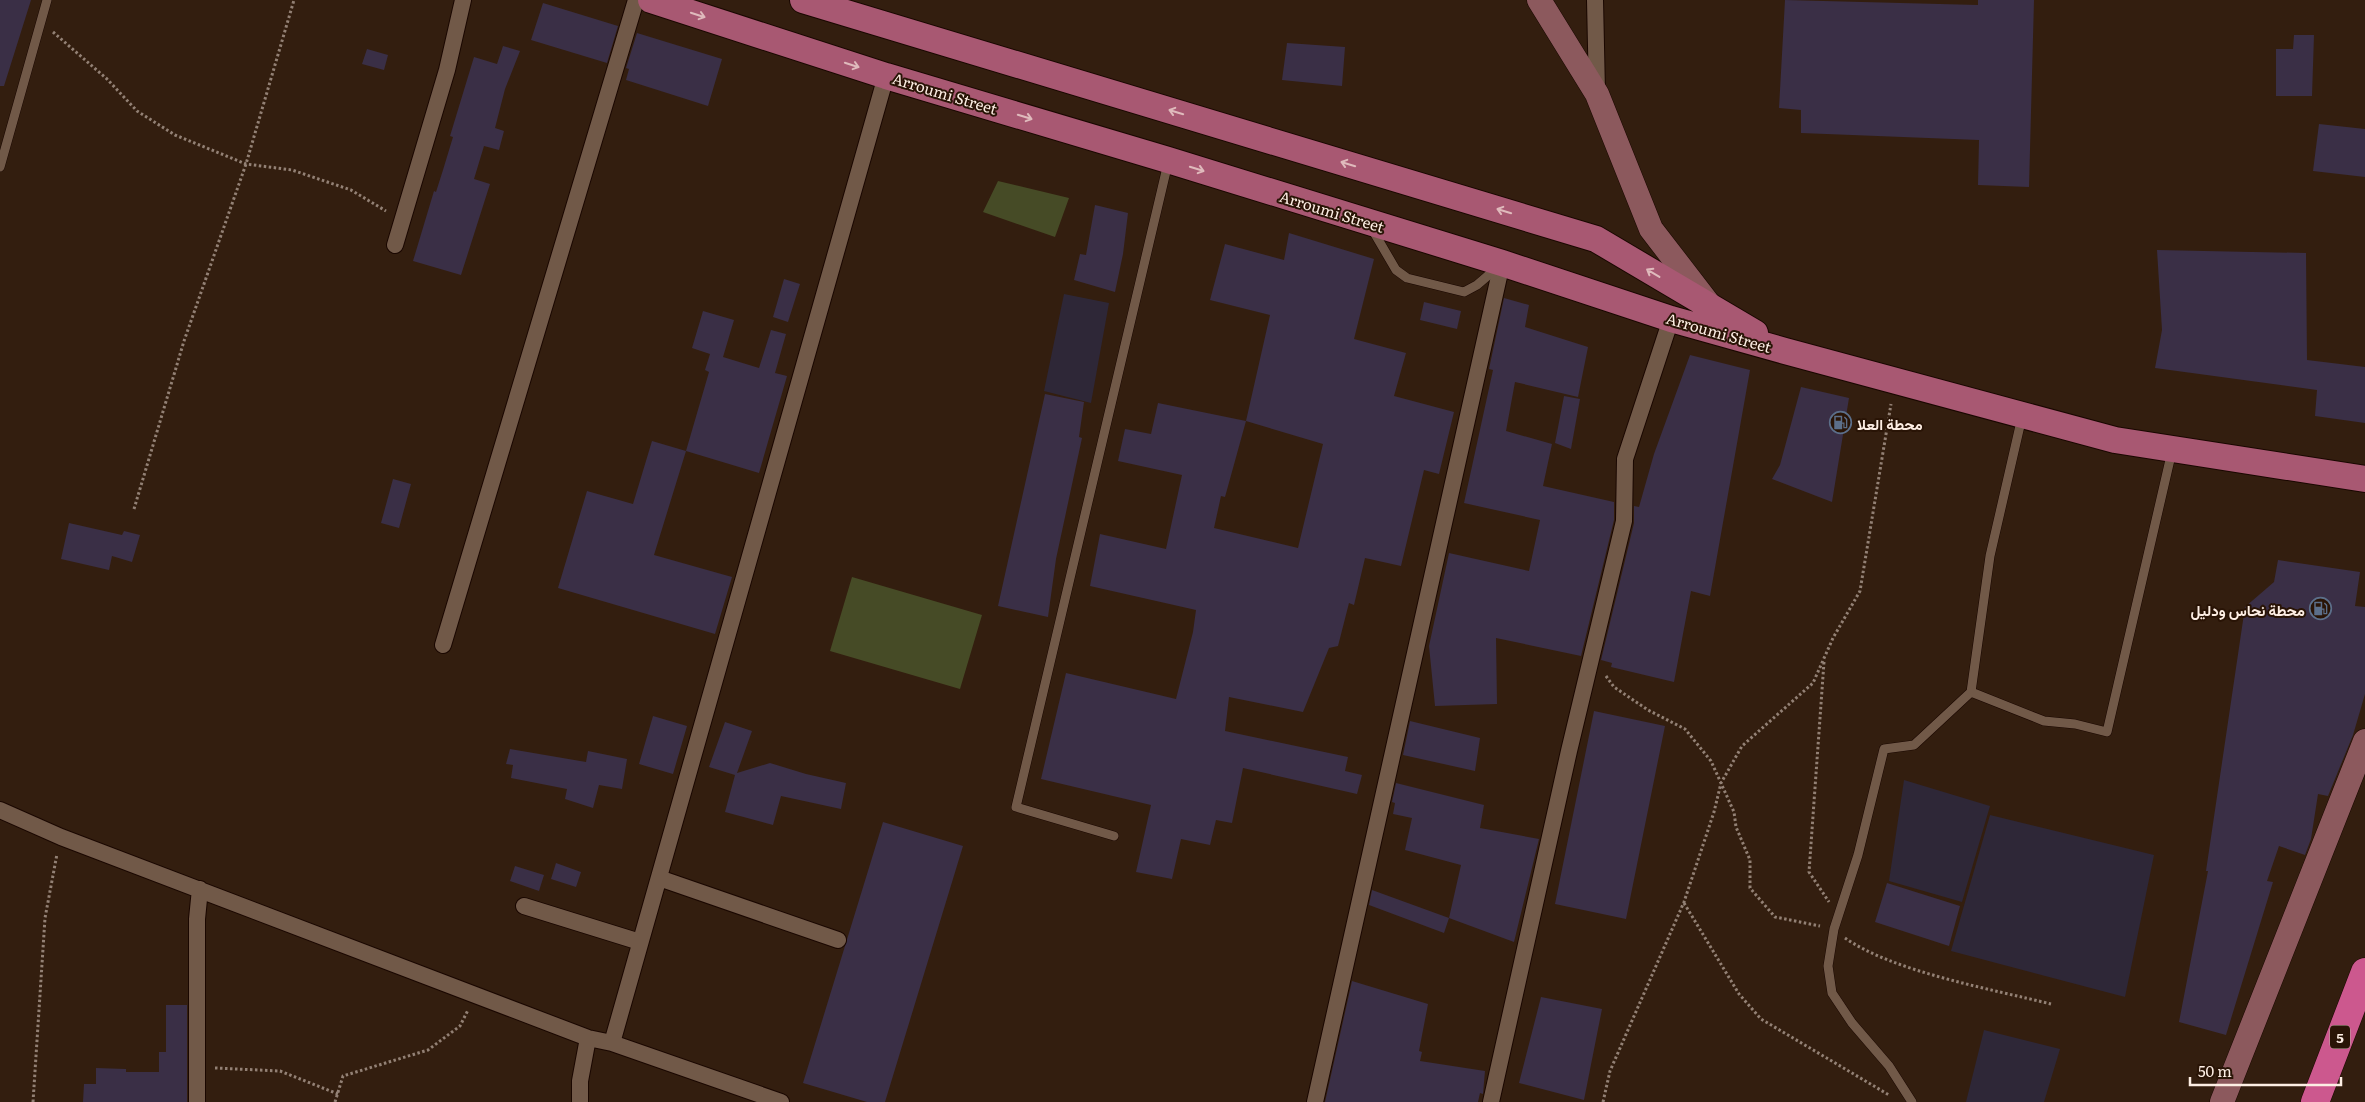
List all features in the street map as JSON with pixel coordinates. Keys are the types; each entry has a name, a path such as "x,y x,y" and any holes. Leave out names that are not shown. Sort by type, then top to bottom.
{"highway":[{"name":"5","path":"2315,1102 2365,972"}],"main road":[{"name":"Arroumi Street","path":"651,0 886,76 1168,160 1502,263 1671,319 1785,351"},
{"name":"Arroumi Street","path":"803,0 1596,239 1785,351"},
{"path":"1785,351 2115,440 2365,479"}],"street":[{"path":"395,244 447,70 464,0"},
{"path":"443,644 636,0"},
{"path":"1538,0 1597,94 1651,230 1710,307"},
{"path":"1595,0 1597,94"},
{"path":"612,1043 886,76"},
{"path":"1315,1102 1502,263"},
{"path":"1491,1102 1591,658 1624,521 1625,459 1671,319"},
{"path":"2222,1102 2365,741"},
{"path":"0,810 61,837 588,1038 612,1043 781,1102"},
{"path":"659,878 838,940"},
{"path":"197,1102 197,919 200,889"},
{"path":"524,906 640,942"},
{"path":"580,1102 580,1082 588,1038"}],"lane":[{"path":"0,167 48,0"},
{"path":"1114,836 1016,807 1168,160"},
{"path":"1369,222 1396,270 1407,278 1464,292 1477,285 1502,263"},
{"path":"1912,1102 1889,1066 1852,1023 1832,993 1828,966 1834,929 1858,855 1884,749 1914,745 1971,692 1990,556 2022,415"},
{"path":"1971,692 2044,721 2075,724 2107,732 2172,448"}],"path":[{"path":"134,508 184,341 246,164 294,0"},
{"path":"41,22 107,79 137,110 175,135 246,164 292,170 351,190 402,220"},
{"path":"1602,1102 1610,1071 1684,902 1714,812 1721,783 1742,746 1813,683 1860,591 1895,381"},
{"path":"1591,658 1614,687 1648,710 1685,729 1711,761 1734,812 1736,826 1750,860 1750,888 1775,917 1834,929 1862,950 1922,971 2050,1004"},
{"path":"1824,659 1808,872 1838,916"},
{"path":"33,1102 45,918 61,837"},
{"path":"1684,902 1738,994 1761,1019 1892,1097"},
{"path":"335,1102 343,1076 428,1050 460,1026 476,995"},
{"path":"197,1067 280,1071 338,1094"}],"shaded area":[{"path":"1064,294 1109,303 1091,403 1044,391"},
{"path":"1904,780 1990,806 1962,902 1889,881"},
{"path":"1990,815 2154,855 2125,997 1951,951"},
{"path":"1984,1030 2060,1049 2044,1102 1966,1102"}],"green space":[{"path":"998,181 1069,198 1055,237 983,212"},
{"path":"852,577 982,615 960,689 830,651"}],"building":[{"path":"0,0 31,0 4,86 0,86"},
{"path":"1785,0 1978,5 1978,0 2034,0 2029,187 1978,185 1979,140 1801,133 1801,110 1779,108"},
{"path":"543,3 618,26 607,63 531,40"},
{"path":"637,33 722,59 708,106 626,80 629,69 626,68"},
{"path":"2294,35 2314,35 2312,96 2276,96 2276,49 2293,49"},
{"path":"1287,43 1345,47 1342,86 1282,80"},
{"path":"503,46 520,51 505,89 495,128 504,131 499,150 484,146 474,179 490,184 461,275 413,261 434,191 436,192 453,137 450,136 474,57 497,64"},
{"path":"367,49 388,55 384,70 362,64"},
{"path":"2319,124 2365,129 2365,177 2313,171"},
{"path":"1095,205 1128,213 1123,254 1115,292 1074,280 1080,254 1086,255"},
{"path":"1289,233 1374,259 1354,339 1406,353 1394,396 1454,412 1439,474 1424,470 1401,566 1365,558 1354,605 1349,603 1338,646 1329,648 1303,712 1229,697 1225,731 1348,757 1345,771 1362,775 1357,794 1243,768 1232,823 1216,820 1210,845 1181,839 1172,879 1136,872 1151,805 1041,779 1066,673 1176,699 1193,632 1196,610 1090,586 1100,534 1166,549 1182,475 1118,461 1125,429 1151,434 1158,403 1246,421 1270,315 1210,300 1225,244 1284,260","holes":["1246,421 1323,444 1298,548 1214,528 1221,496 1225,497"]},
{"path":"2157,250 2306,253 2307,360 2365,367 2365,423 2315,416 2317,390 2155,368 2162,330"},
{"path":"784,279 800,284 788,322 773,317"},
{"path":"1504,298 1529,305 1525,327 1588,347 1578,397 1515,382 1506,431 1552,444 1543,486 1614,502 1614,520 1581,656 1496,638 1497,704 1435,706 1429,646 1449,553 1529,571 1540,520 1464,503 1493,370 1489,369"},
{"path":"1424,302 1461,311 1457,329 1420,320"},
{"path":"703,311 734,320 723,357 759,368 771,330 786,334 775,373 787,376 759,473 686,451 709,372 705,370 710,354 692,348"},
{"path":"1690,355 1750,370 1710,596 1691,591 1674,682 1611,667 1612,663 1601,660 1634,523 1634,506 1639,507 1654,454"},
{"path":"1801,387 1849,398 1832,502 1772,479 1780,465"},
{"path":"1045,394 1084,402 1079,437 1082,438 1056,559 1048,617 998,606"},
{"path":"1564,396 1580,399 1571,449 1555,443"},
{"path":"652,441 686,451 654,555 732,577 715,634 558,588 587,491 633,504"},
{"path":"393,479 411,484 399,528 381,523"},
{"path":"69,523 122,535 124,531 140,535 132,562 112,556 109,570 61,559"},
{"path":"2278,560 2360,572 2355,606 2365,607 2365,694 2353,735 2328,796 2318,794 2311,839 2305,855 2279,846 2267,881 2273,882 2226,1035 2179,1022 2208,871 2206,871 2245,607 2274,582"},
{"path":"1594,711 1665,726 1626,919 1555,904"},
{"path":"653,716 687,726 673,774 639,764"},
{"path":"1410,721 1480,738 1475,771 1403,755"},
{"path":"725,722 752,731 737,773 770,763 846,783 841,809 781,796 773,825 725,812 735,775 709,767"},
{"path":"510,749 586,762 588,751 627,759 622,789 599,785 593,808 565,799 567,789 511,778 513,765 506,764"},
{"path":"1396,783 1484,805 1480,828 1539,839 1514,942 1449,918 1461,865 1405,850 1412,818 1393,814 1395,803 1392,802"},
{"path":"883,822 963,846 885,1102 867,1102 803,1083"},
{"path":"556,863 581,872 576,887 551,879"},
{"path":"515,866 544,875 539,891 510,881"},
{"path":"1887,883 1960,906 1949,946 1875,922"},
{"path":"1372,890 1449,918 1444,933 1369,905"},
{"path":"1352,981 1428,1004 1419,1051 1422,1052 1420,1061 1485,1071 1483,1094 1480,1093 1478,1102 1325,1102"},
{"path":"1541,997 1602,1009 1584,1100 1519,1083"},
{"path":"166,1005 187,1005 187,1102 83,1102 84,1084 96,1084 96,1068 126,1069 126,1072 159,1072 159,1052 166,1052"}],"place":[{"name":"محطة العلا","path":"1841,423"},
{"name":"محطة نحاس ودليل","path":"2321,609"}]}
